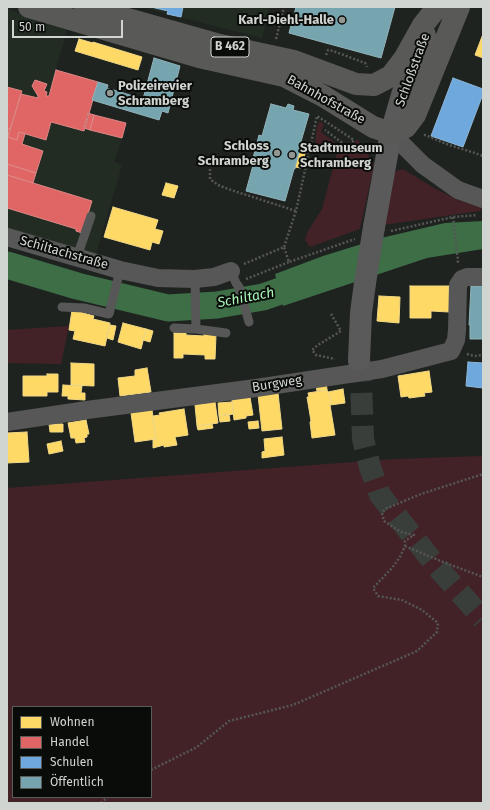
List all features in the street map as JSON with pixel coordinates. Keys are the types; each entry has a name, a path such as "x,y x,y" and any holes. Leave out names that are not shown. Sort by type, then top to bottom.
{"main road":[{"name":"Bahnhofstraße","path":"29,7 198,57 284,76 323,96 373,127 391,133"},
{"name":"Bahnhofstraße","path":"85,7 220,44 294,62 356,84 371,78"},
{"name":"Schloßstraße","path":"391,133 406,127 415,115 458,7"},
{"name":"Schloßstraße","path":"352,367 374,227 391,133 402,95 436,9"},
{"path":"371,78 391,76 404,58 422,25 436,9"}],"street":[{"path":"391,133 423,165 458,190 483,199"},
{"name":"Schiltachstraße","path":"7,237 77,257 119,275 195,283 214,277 235,280"},
{"name":"Burgweg","path":"7,422 86,410 256,388 352,367 382,369 451,351 456,340 458,285 462,279 467,277 483,277"}],"lane":[{"path":"77,257 91,216"},
{"name":"Schiltachstraße","path":"62,307 84,308 108,314 119,275"},
{"path":"235,280 249,322"},
{"path":"195,283 196,328"},
{"path":"174,328 196,328 226,333"}],"path":[{"path":"269,56 276,38 284,7"},
{"path":"325,56 328,50 364,63 371,78"},
{"path":"284,247 296,211 317,116 354,140 348,148 325,130"},
{"path":"475,153 483,156"},
{"path":"210,165 210,179 218,185 296,211"},
{"path":"453,219 457,257"},
{"path":"235,280 289,262"},
{"path":"331,314 341,331 312,350 316,355 336,359 345,367 352,367"},
{"path":"152,770 197,748 229,721 293,705 417,651 437,632 438,623 422,610 402,600 378,596 373,588 400,557 405,546 405,541 414,535 401,532 384,520 382,514 385,509 421,494 483,474"},
{"path":"405,546 483,577"}],"shaded area":[{"path":"140,7 270,7 262,38"},
{"path":"7,9 68,27 56,69 98,82 88,113 122,138 114,162 122,165 96,254 7,229"},
{"path":"319,121 324,124 321,132 347,152 357,139 364,147 374,165 360,229 310,247 305,240 308,231 322,209 337,153 315,144"},
{"path":"403,169 434,188 458,200 482,208 480,211 383,225 392,177 396,171"},
{"path":"483,221 483,249 427,258 283,306 275,274 323,256 381,238 445,223"},
{"path":"69,326 61,364 7,363 7,330"},
{"path":"483,456 483,803 7,803 7,488 393,459"}],"building: Wohnen":[{"path":"483,34 483,58 475,55"},
{"path":"79,39 142,57 138,70 75,51"},
{"path":"300,148 306,150 301,168 295,167"},
{"path":"166,183 178,186 174,198 162,195"},
{"path":"113,207 158,220 155,229 163,231 159,244 152,242 150,250 104,237"},
{"path":"410,286 449,286 449,312 431,311 431,318 410,318"},
{"path":"379,296 400,297 399,323 377,321"},
{"path":"72,310 94,316 93,319 110,323 105,346 73,339 75,331 69,330"},
{"path":"123,323 146,329 141,349 118,342"},
{"path":"110,325 116,326 113,340 107,338"},
{"path":"146,329 153,331 150,342 143,340"},
{"path":"174,333 204,336 204,334 216,335 215,359 205,359 205,355 183,354 183,358 174,358"},
{"path":"71,363 94,364 94,386 71,385"},
{"path":"147,368 151,392 120,396 118,378 135,376 135,370"},
{"path":"429,371 432,392 424,393 425,396 409,398 408,396 401,397 398,376"},
{"path":"47,374 58,374 58,392 47,392 47,396 23,396 23,376 47,376"},
{"path":"326,380 327,390 317,391 315,382"},
{"path":"63,385 82,386 81,393 85,393 85,400 68,399 68,396 62,396"},
{"path":"343,389 345,403 330,405 331,399 328,392"},
{"path":"327,390 331,399 330,405 335,435 312,438 307,397 309,397 308,393"},
{"path":"278,393 282,429 262,431 258,395"},
{"path":"250,397 253,415 234,420 232,400"},
{"path":"215,402 218,423 197,426 195,405"},
{"path":"232,402 234,414 219,416 218,403"},
{"path":"184,409 188,435 175,437 177,445 164,447 164,445 153,448 153,440 156,439 153,416 160,415 159,413"},
{"path":"152,410 156,439 135,442 131,413"},
{"path":"229,414 230,421 220,422 219,416"},
{"path":"86,420 89,434 87,434 87,437 84,438 85,442 76,443 75,438 71,438 68,423"},
{"path":"258,421 259,428 249,429 248,422"},
{"path":"49,424 63,424 63,432 50,432"},
{"path":"212,424 213,428 198,430 197,426"},
{"path":"27,432 29,462 7,463 7,433"},
{"path":"282,437 284,455 262,458 262,452 265,451 264,439"},
{"path":"61,441 63,451 49,454 47,444"}],"building: Handel":[{"path":"56,70 98,82 84,131 51,122 46,140 19,132 17,140 8,137 21,94 38,98 32,86 35,80 47,84 44,91 47,92 46,96 49,96"},
{"path":"7,87 22,91 10,129 7,128"},
{"path":"88,113 94,115 90,130 84,128"},
{"path":"94,115 126,123 122,138 90,130"},
{"path":"7,128 10,129 8,137 17,140 19,132 25,134 22,144 43,151 36,173 7,164"},
{"path":"7,164 36,173 33,183 7,175"},
{"path":"7,175 92,201 82,233 76,231 76,229 7,208"}],"building: Schulen":[{"path":"151,7 183,7 181,17 167,14 168,11"},
{"path":"453,78 483,89 483,94 463,147 431,136"},
{"path":"468,362 483,363 483,388 466,386"}],"building: Öffentlich":[{"name":"Karl-Diehl-Halle","path":"296,7 395,7 381,58 289,33"},
{"name":"Polizeirevier Schramberg","path":"154,58 180,66 168,113 162,111 159,120 92,100 98,82 108,85 107,88 143,99"},
{"name":"Schloss Schramberg","path":"271,104 286,108 288,104 294,106 293,110 309,114 285,201 246,191 255,158 253,158 259,135 262,136"},
{"path":"471,286 483,286 483,339 470,339 469,325"}],"waterway":[{"name":"Schiltach","path":"7,265 77,286 168,308 217,305 263,297 315,279"}],"tunnel":[{"path":"359,360 363,439 370,467 380,495 438,568 483,619"}],"place":[{"name":"Karl-Diehl-Halle","path":"342,20"},
{"name":"Polizeirevier Schramberg","path":"110,93"},
{"name":"Schloss Schramberg","path":"277,153"},
{"name":"Stadtmuseum Schramberg","path":"292,155"}]}
